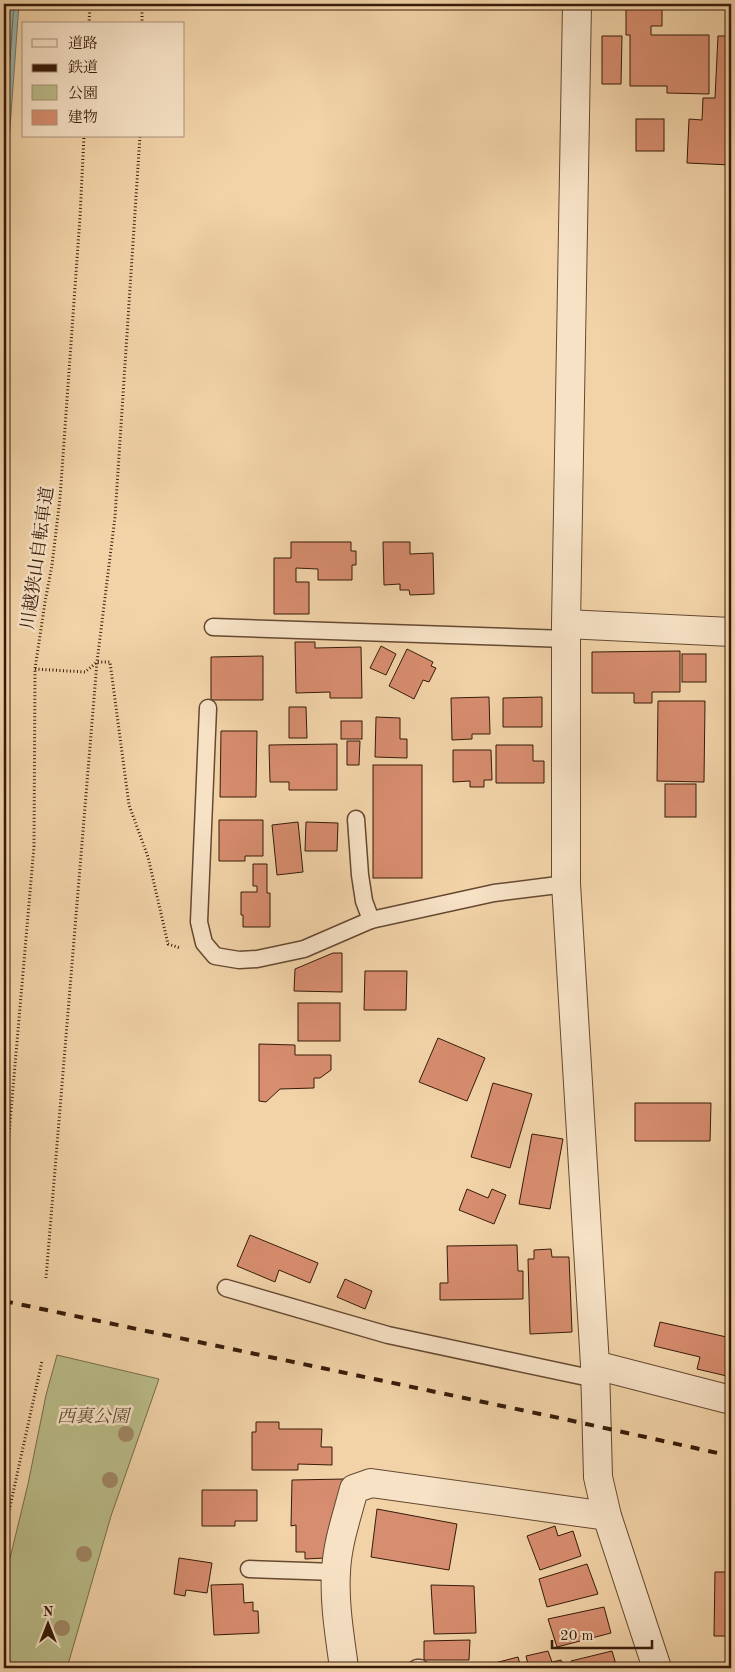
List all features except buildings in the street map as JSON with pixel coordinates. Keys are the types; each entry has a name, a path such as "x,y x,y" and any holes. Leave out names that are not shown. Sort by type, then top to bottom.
{"street":[{"path":"577,4 566,631 566,884 595,1372 598,1477 607,1516 657,1668"},
{"path":"566,631 731,632"},
{"path":"595,1372 731,1400"},
{"path":"344,1668 338,1620 336,1572 341,1539 354,1489 371,1483 607,1516"}],"lane":[{"path":"213,627 566,631"},
{"path":"208,708 199,922 204,942 215,956 239,960 257,959 304,949 371,920 494,893 566,884"},
{"path":"356,819 360,875 364,901 371,920"},
{"path":"226,1288 388,1335 595,1372"},
{"path":"249,1569 336,1572"}],"path":[{"path":"89,22 90,4"},
{"path":"142,4 142,22"},
{"name":"川越狭山自転車道","path":"4,1192 34,846 35,669 52,565 60,498 80,227 84,138"},
{"path":"46,1278 97,662 115,517 140,138"},
{"path":"35,669 85,672 97,662 110,662 129,805 148,858 168,944 215,956"},
{"path":"4,1534 42,1361"}],"green space":[{"name":"西裏公園","path":"57,1355 159,1379 111,1516 67,1668 4,1668 4,1583 28,1484 46,1395"}],"water":[{"path":"4,4 19,4 4,210"}],"railway":[{"path":"4,1301 731,1456"}]}
